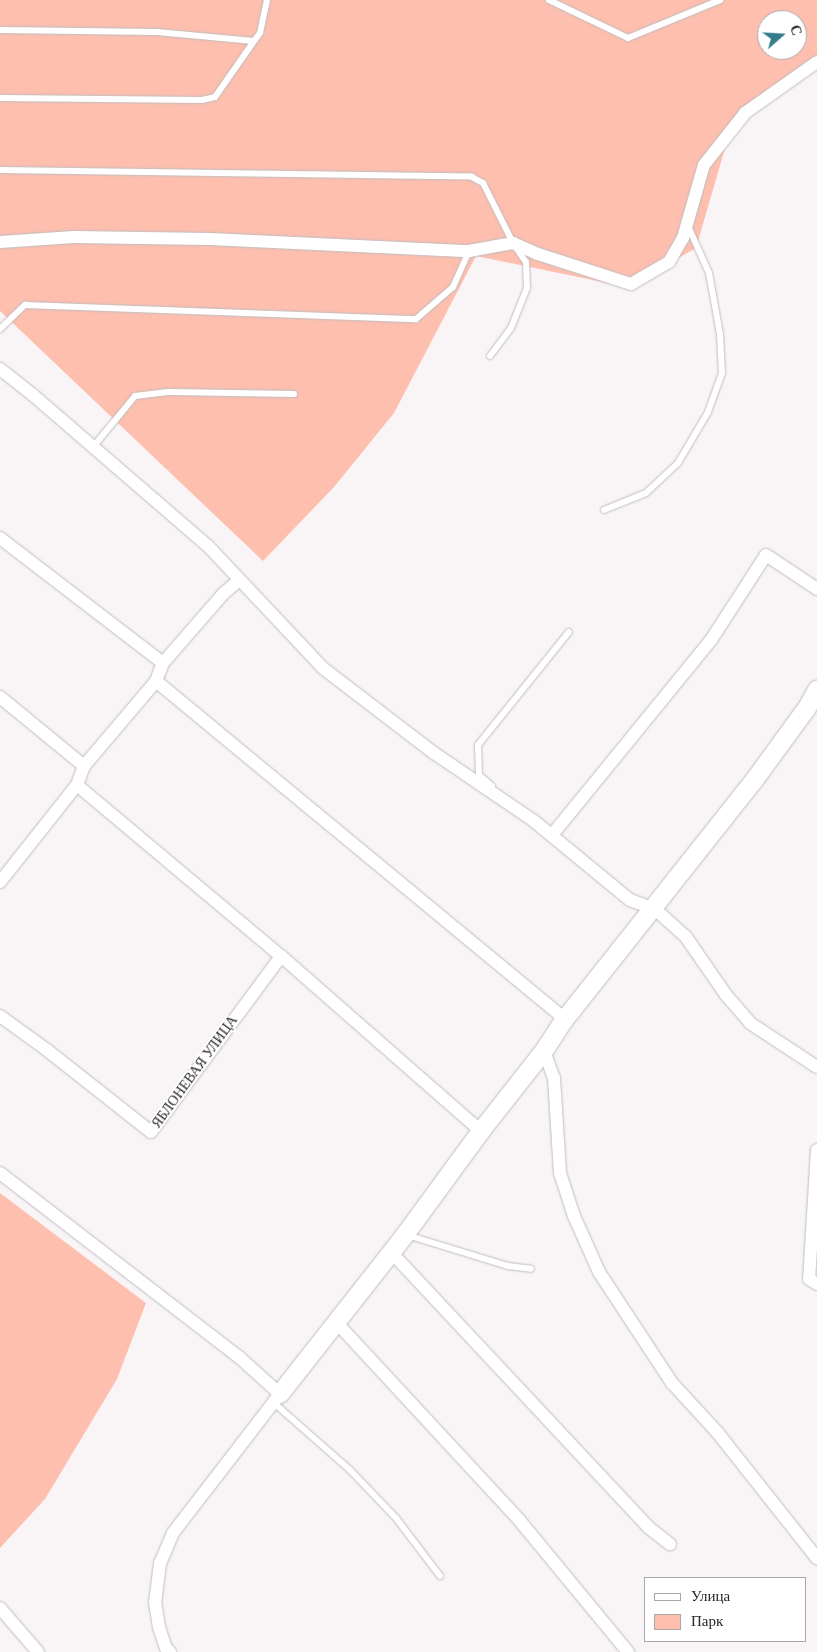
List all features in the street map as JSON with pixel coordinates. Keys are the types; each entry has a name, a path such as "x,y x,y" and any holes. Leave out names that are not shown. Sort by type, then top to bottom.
{"street":[{"path":"0,242 74,237 210,239 469,251 513,243 538,254 632,284 669,262 683,238 704,165 745,113 817,62"},
{"path":"0,369 208,546 324,669 434,753 534,820 630,900 655,909 686,936 726,995 750,1024 817,1067"},
{"path":"0,538 163,663"},
{"path":"552,836 711,640 766,555 817,589"},
{"path":"0,882 77,785 84,766 156,681 163,663 223,594 239,580"},
{"path":"156,681 565,1019"},
{"path":"170,1652 166,1648 159,1627 155,1602 160,1563 173,1533 406,1234 481,1131 544,1051 565,1019 655,909 753,782 807,708 817,690"},
{"path":"0,697 84,766"},
{"path":"77,785 281,956 481,1131"},
{"name":"ЯБЛОНЕВАЯ УЛИЦА","path":"0,1016 48,1050 151,1132 281,956"},
{"path":"544,1051 554,1078 560,1173 574,1216 599,1272 672,1383 717,1432 817,1558"},
{"path":"817,1150 809,1278 817,1284"},
{"path":"0,1173 239,1357 277,1398"},
{"path":"391,1252 648,1526 670,1544"},
{"path":"336,1322 520,1522 628,1652"},
{"path":"0,1608 38,1652"}],"lane":[{"path":"0,98 202,100 215,97 260,32 267,0"},
{"path":"549,0 628,38 720,0"},
{"path":"0,30 158,32 254,41"},
{"path":"0,170 472,177 483,183 513,243 526,262 527,288 511,328 490,356"},
{"path":"604,510 646,493 678,463 708,412 722,373 720,334 710,282 687,225"},
{"path":"0,329 25,305 416,319 453,287 469,251"},
{"path":"93,447 135,396 170,392 294,394"},
{"path":"534,820 479,775 478,745 569,632"},
{"path":"406,1234 508,1266 531,1269"},
{"path":"277,1398 396,1518 440,1576"}],"green space":[{"path":"0,0 817,0 817,58 730,131 696,248 627,287 476,256 394,413 334,487 263,561 0,311"},
{"path":"0,1193 146,1303 117,1379 45,1499 0,1548"}]}
